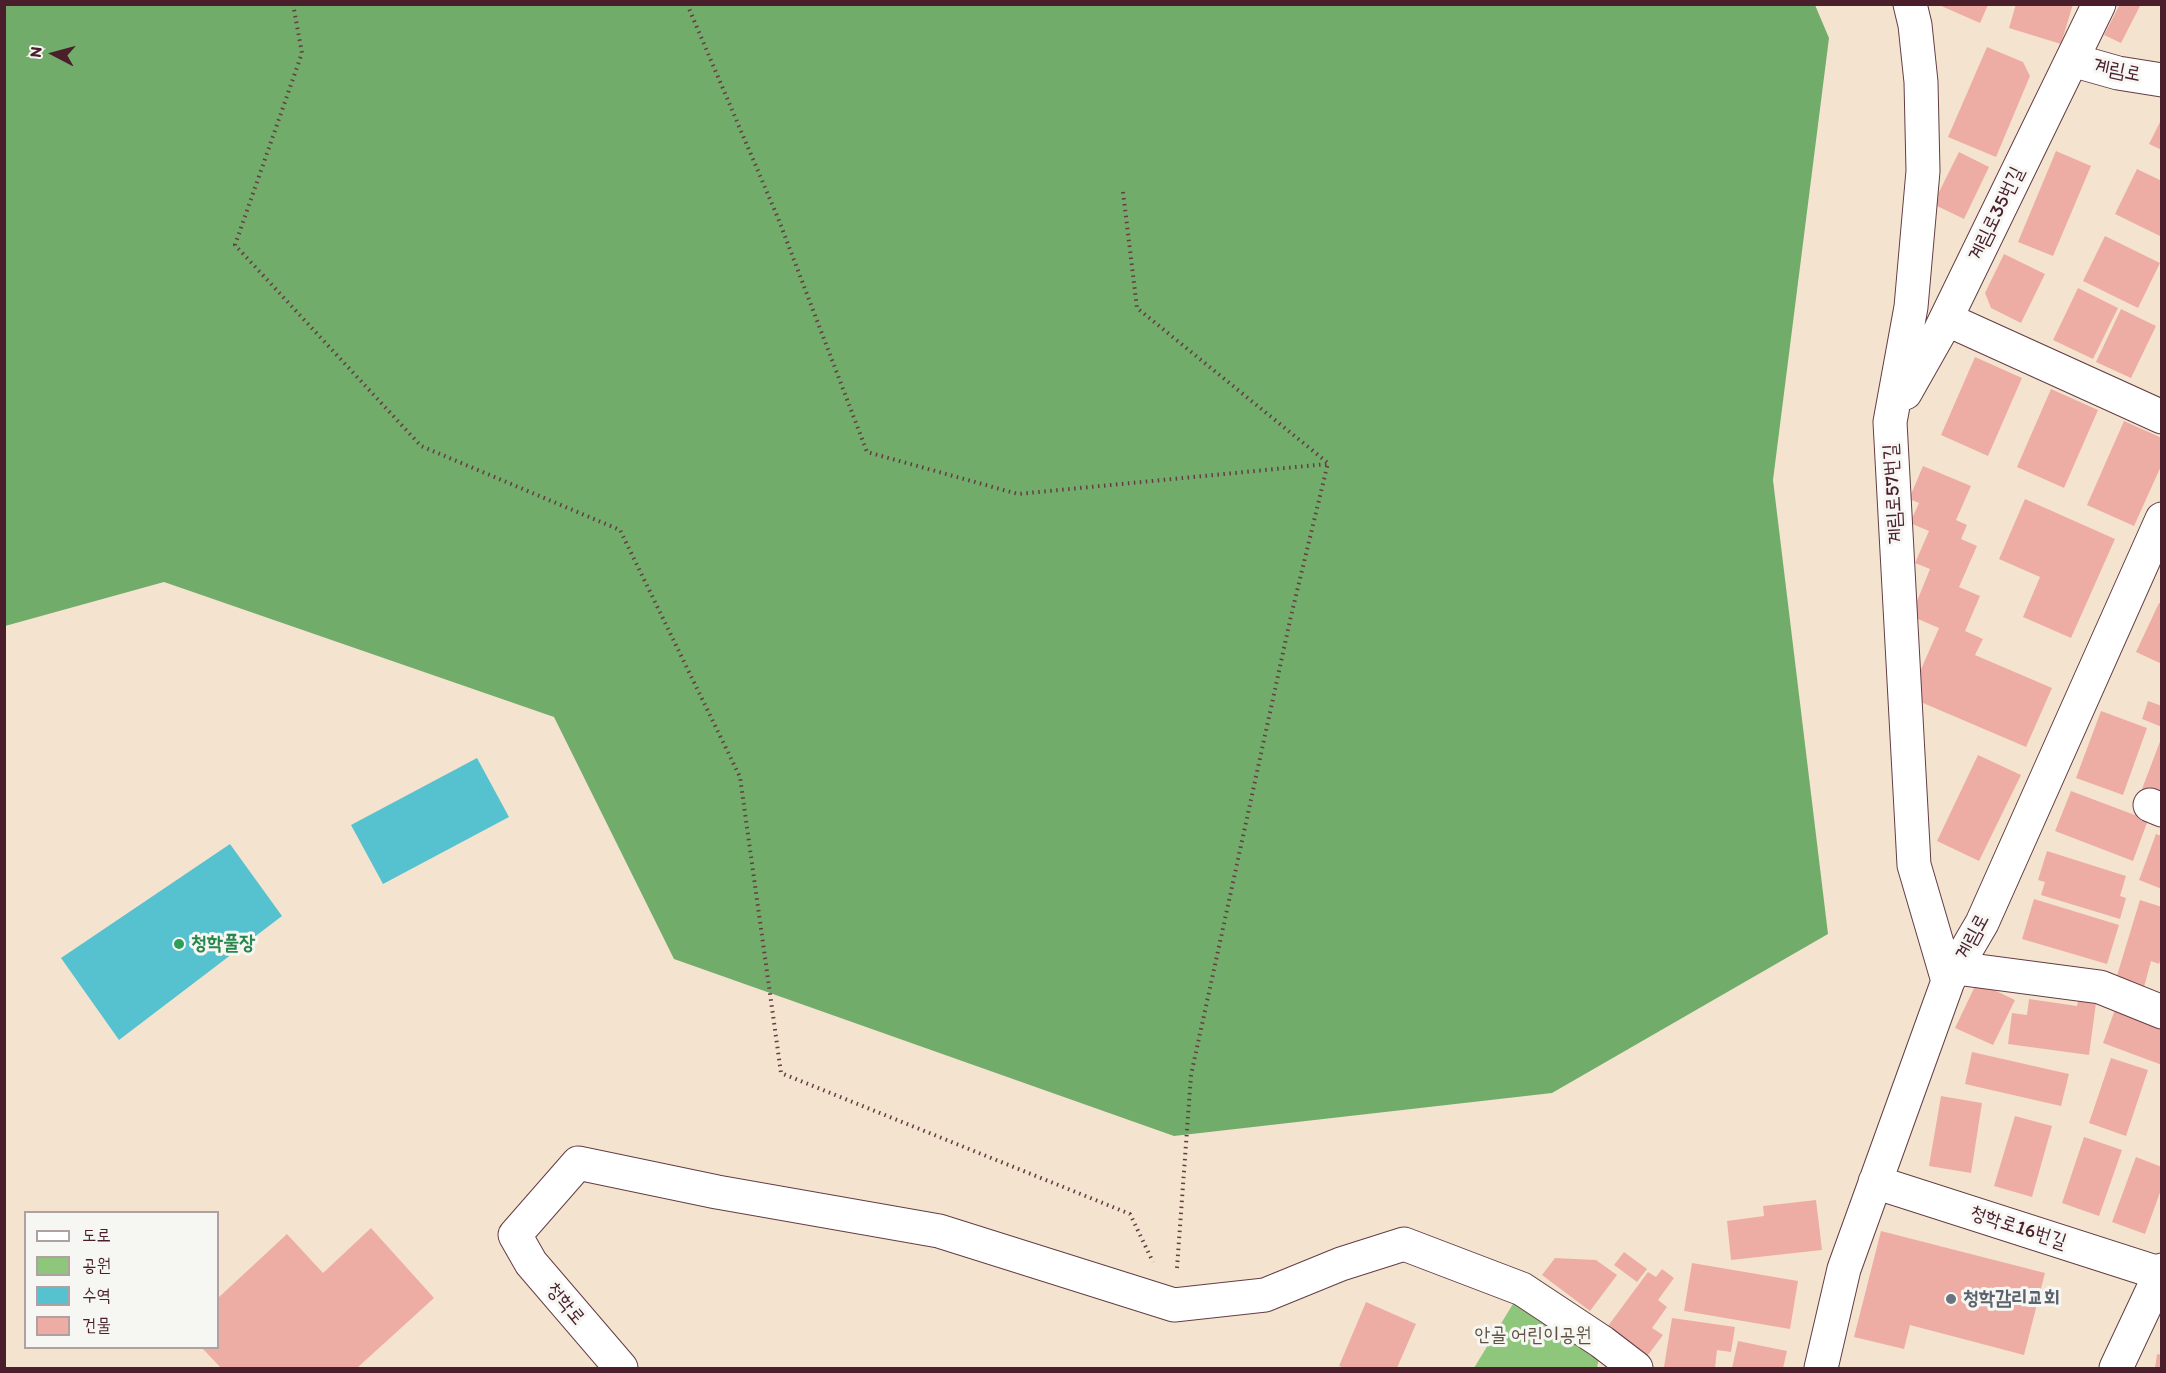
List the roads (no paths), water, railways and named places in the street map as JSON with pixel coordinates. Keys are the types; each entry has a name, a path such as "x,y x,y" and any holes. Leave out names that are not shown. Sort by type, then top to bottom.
{"street":[{"name":"계림로57번길","path":"1910,4 1915,25 1921,82 1923,171 1911,307 1890,422 1914,864 1952,974"},
{"name":"계림로35번길","path":"1890,422 1946,319 2099,4"},
{"name":"계림로","path":"2072,60 2118,73 2162,80"},
{"path":"1946,319 2162,417"},
{"name":"계림로","path":"1821,1368 1844,1269 1952,974 1982,923 2162,519"},
{"path":"1952,974 2100,987 2162,1012"},
{"name":"청학로","path":"621,1368 531,1263 515,1235 578,1163 717,1192 939,1231 1174,1305 1265,1295 1341,1264 1404,1244 1522,1289 1602,1342 1636,1368"},
{"name":"청학로16번길","path":"1875,1182 2161,1273 2116,1368"}],"water":[{"path":"477,758 509,817 383,884 351,825"},
{"path":"230,844 282,916 119,1040 61,958"}],"place":[{"name":"청학풀장","path":"179,944"},
{"name":"청학감리교회","path":"1951,1299"}],"park label":[{"name":"안골 어린이공원","path":"1533,1336"}]}
